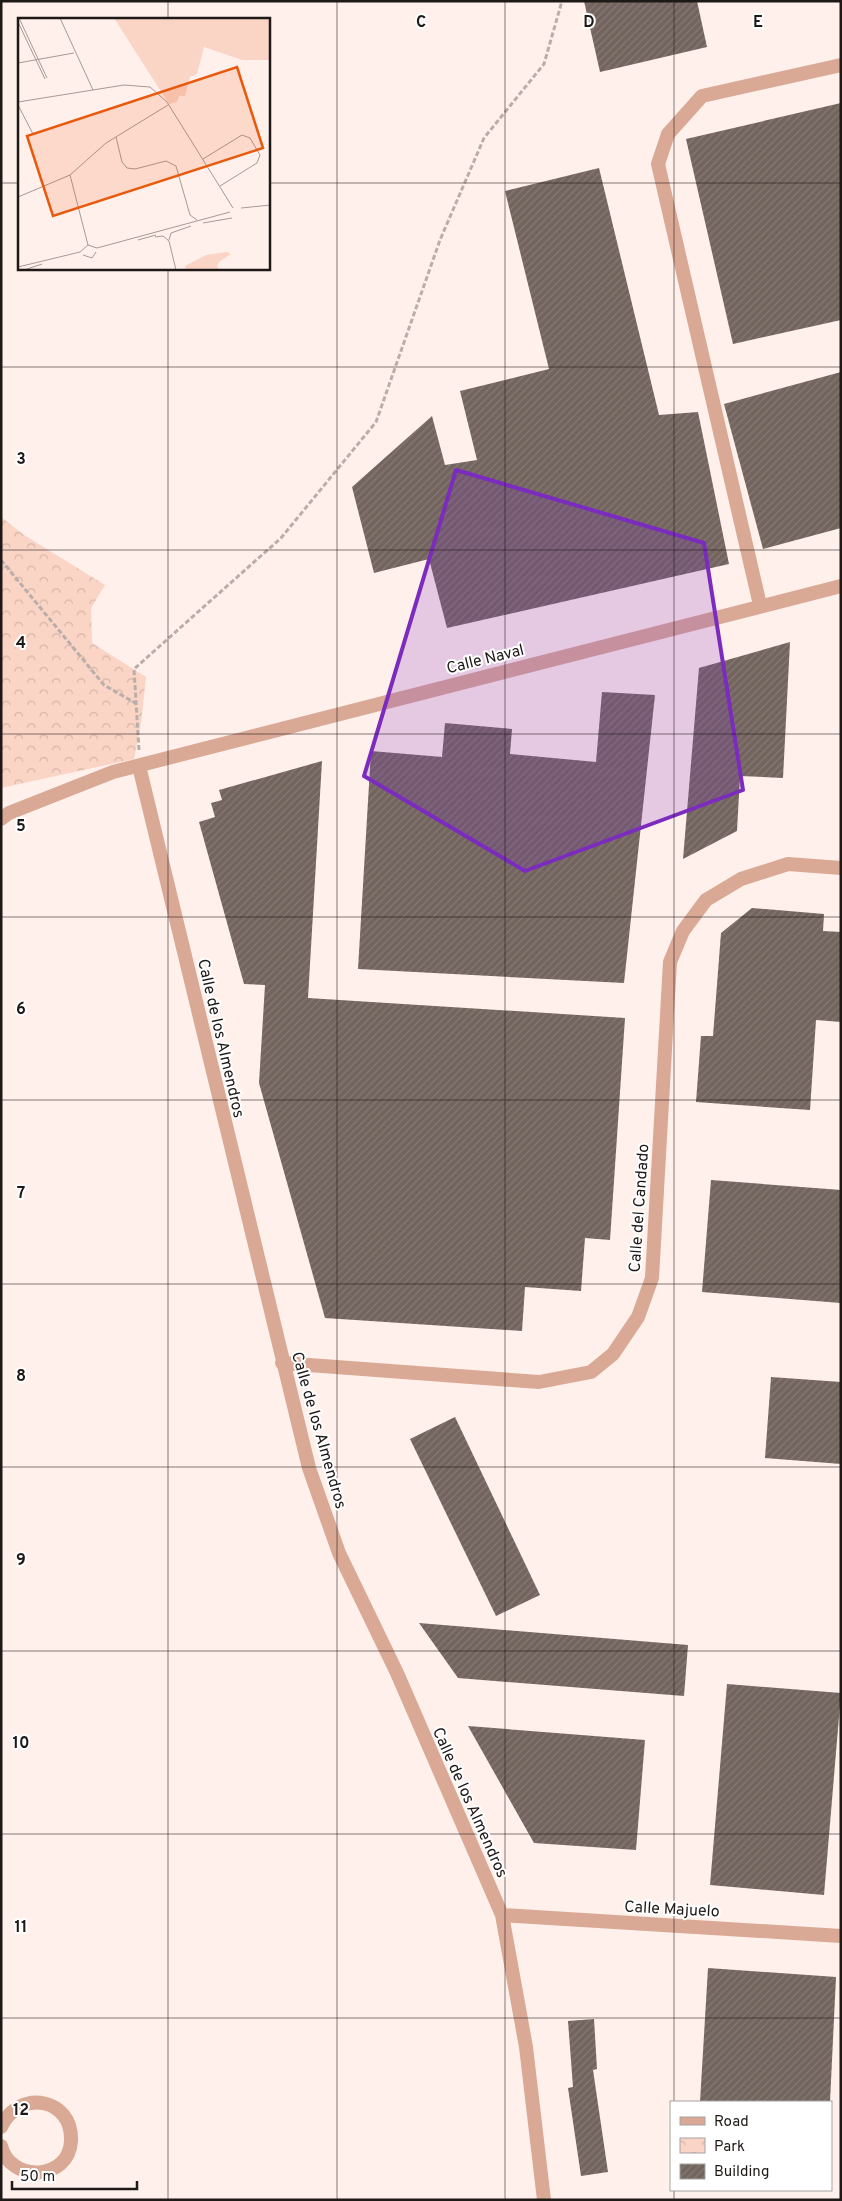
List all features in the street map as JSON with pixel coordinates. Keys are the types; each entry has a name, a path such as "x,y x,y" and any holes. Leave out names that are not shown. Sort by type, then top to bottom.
{"street":[{"path":"760,605 658,164 668,134 702,96 841,65"},
{"name":"Calle Naval","path":"1,819 9,814 113,772 760,605 841,586"},
{"name":"Calle de los Almendros","path":"139,766 282,1363 309,1468 339,1553 397,1672 502,1915 526,2047 544,2200"},
{"name":"Calle del Candado","path":"282,1363 539,1382 590,1372 613,1354 638,1317 652,1278 670,962 683,931 706,900 741,878 788,864 841,868"},
{"name":"Calle Majuelo","path":"502,1915 841,1936"},
{"path":"1,2128 8,2115 18,2106 30,2102 43,2103 56,2108 65,2117 70,2129 71,2142 67,2155 59,2165 47,2172 34,2174 21,2171 10,2163 3,2153 1,2146"}],"path":[{"path":"139,766 134,669 281,538 376,422 440,240 484,138 544,64 562,1"},
{"path":"1,560 104,685 137,704"}],"highlighted area":[{"path":"456,470 704,543 743,790 525,871 364,776"}],"green space":[{"path":"1,517 24,535 105,585 91,608 92,643 146,677 141,723 134,759 1,788"}],"building":[{"path":"584,1 697,1 707,47 600,72"},
{"path":"841,103 841,320 733,344 686,139"},
{"path":"599,168 659,415 698,412 729,564 447,628 429,559 374,573 352,487 432,416 445,465 477,460 460,391 549,369 505,191"},
{"path":"841,372 841,528 763,549 724,404"},
{"path":"790,642 783,778 740,776 737,831 683,859 699,668"},
{"path":"602,692 655,695 624,983 358,969 371,751 442,757 445,723 512,729 510,754 596,762"},
{"path":"322,761 308,998 625,1018 610,1240 585,1238 581,1291 525,1287 522,1331 325,1318 259,1083 265,985 244,984 199,822 215,817 211,803 222,800 219,790"},
{"path":"752,908 824,914 823,931 841,932 841,1022 816,1020 810,1110 696,1102 701,1036 713,1036 721,933"},
{"path":"711,1180 841,1190 841,1303 702,1292"},
{"path":"771,1377 841,1382 841,1464 765,1458"},
{"path":"455,1417 540,1595 496,1616 410,1439"},
{"path":"419,1623 688,1645 684,1696 458,1678"},
{"path":"727,1684 841,1693 824,1895 710,1885"},
{"path":"468,1726 645,1740 636,1850 534,1843"},
{"path":"708,1968 836,1977 830,2101 700,2101"},
{"path":"594,2019 597,2069 593,2070 608,2172 581,2176 568,2088 573,2087 568,2021"}]}
